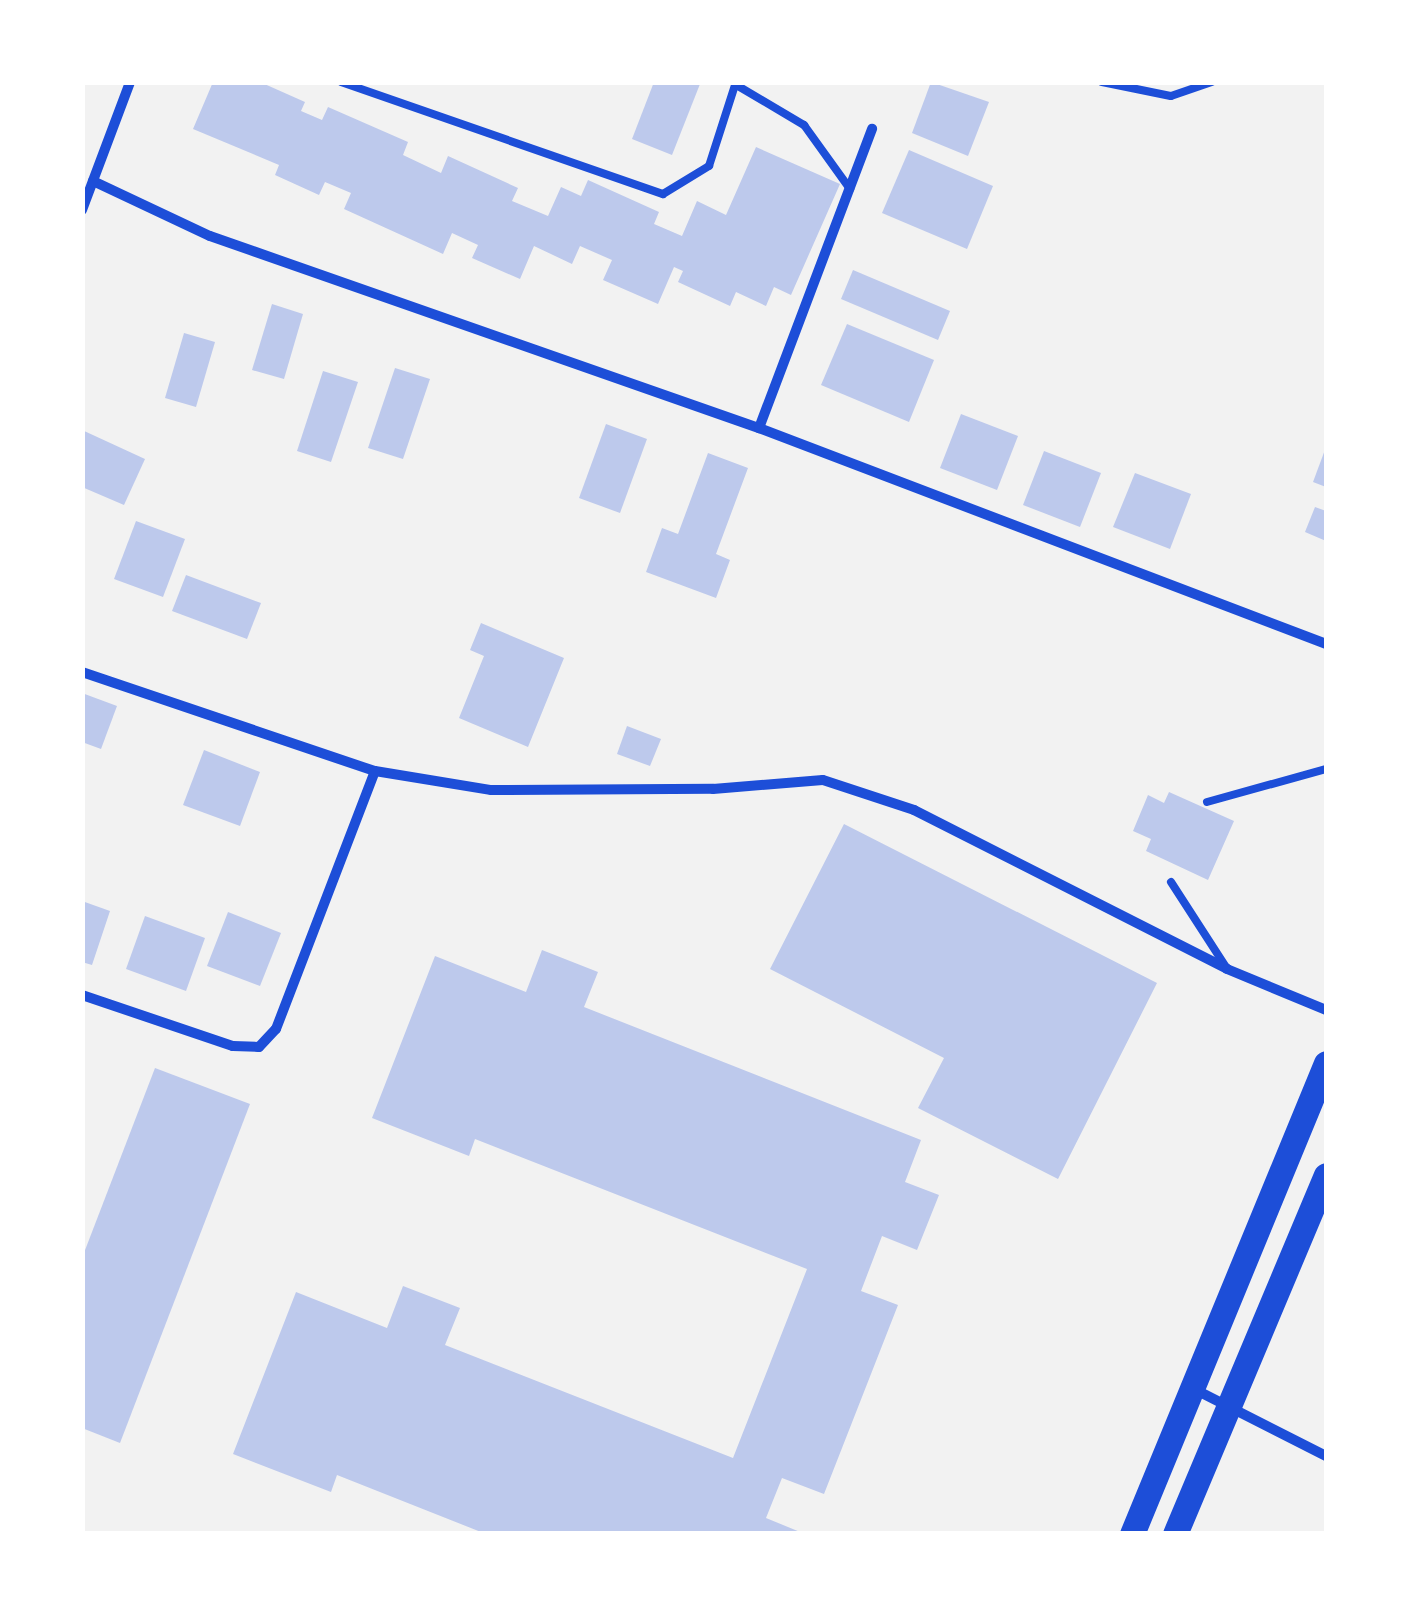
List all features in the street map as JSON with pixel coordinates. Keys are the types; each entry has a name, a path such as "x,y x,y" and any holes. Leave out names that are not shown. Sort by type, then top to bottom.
{"main road":[{"path":"1132,1534 1326,1063"},
{"path":"1175,1534 1326,1175"}],"street":[{"path":"82,210 130,82"},
{"path":"759,428 872,129"},
{"path":"93,181 210,236 759,428 1326,644"},
{"path":"82,672 375,771 490,790 712,789 823,780 914,810 1227,969 1326,1010"},
{"path":"82,995 233,1046 258,1046 276,1029 375,771"},
{"path":"1193,1389 1326,1456"}],"lane":[{"path":"341,82 663,194 709,166 737,84 804,124 850,189"},
{"path":"1102,82 1171,96 1212,82"},
{"path":"1207,802 1326,769"},
{"path":"1172,882 1227,969"}],"building":[{"path":"213,82 260,82 305,102 301,111 322,120 328,107 408,142 403,155 441,173 448,156 518,188 512,201 548,216 561,187 581,196 588,180 659,212 654,224 682,236 697,201 726,215 756,147 840,184 791,295 774,287 766,306 736,292 730,306 678,282 683,271 674,267 658,304 603,280 612,260 580,246 572,264 534,246 520,279 472,258 478,245 452,233 443,254 344,209 351,193 325,182 319,195 275,175 279,165 193,129"},
{"path":"654,82 700,84 672,155 632,139"},
{"path":"931,82 989,102 968,156 912,133"},
{"path":"909,150 993,186 967,249 882,213"},
{"path":"853,270 950,311 938,340 841,299"},
{"path":"272,304 303,314 284,379 252,370"},
{"path":"847,324 934,360 909,422 821,385"},
{"path":"184,333 215,342 196,407 165,398"},
{"path":"395,368 430,379 403,459 368,448"},
{"path":"323,371 358,382 331,462 297,451"},
{"path":"961,414 1018,436 997,490 940,468"},
{"path":"606,424 647,439 620,513 579,498"},
{"path":"82,430 145,459 124,505 82,487"},
{"path":"1326,447 1326,487 1313,482"},
{"path":"1044,451 1101,473 1080,527 1023,505"},
{"path":"708,453 748,468 716,554 730,560 716,598 646,572 662,528 678,534"},
{"path":"1135,473 1191,494 1170,549 1113,527"},
{"path":"1315,507 1326,511 1326,541 1305,532"},
{"path":"136,521 185,539 163,597 114,579"},
{"path":"186,575 261,603 247,639 172,611"},
{"path":"481,623 564,658 528,747 459,718 484,656 470,650"},
{"path":"82,693 117,706 101,749 82,742"},
{"path":"627,726 661,739 650,766 617,754"},
{"path":"204,750 260,772 240,826 183,805"},
{"path":"1169,792 1234,821 1208,880 1146,851 1151,839 1133,831 1148,795 1164,803"},
{"path":"844,824 1157,983 1058,1179 918,1108 944,1058 770,969"},
{"path":"82,901 110,911 92,965 82,962"},
{"path":"228,912 281,933 260,986 207,966"},
{"path":"145,916 205,938 186,991 126,969"},
{"path":"542,950 598,972 584,1007 921,1140 905,1182 939,1195 917,1250 882,1236 861,1291 898,1305 824,1494 782,1478 766,1518 805,1534 486,1534 337,1475 331,1492 233,1454 296,1292 387,1328 403,1286 460,1308 445,1345 733,1458 807,1269 475,1139 469,1156 372,1118 435,956 526,992"},
{"path":"155,1068 250,1104 120,1443 82,1428 82,1258"}]}
